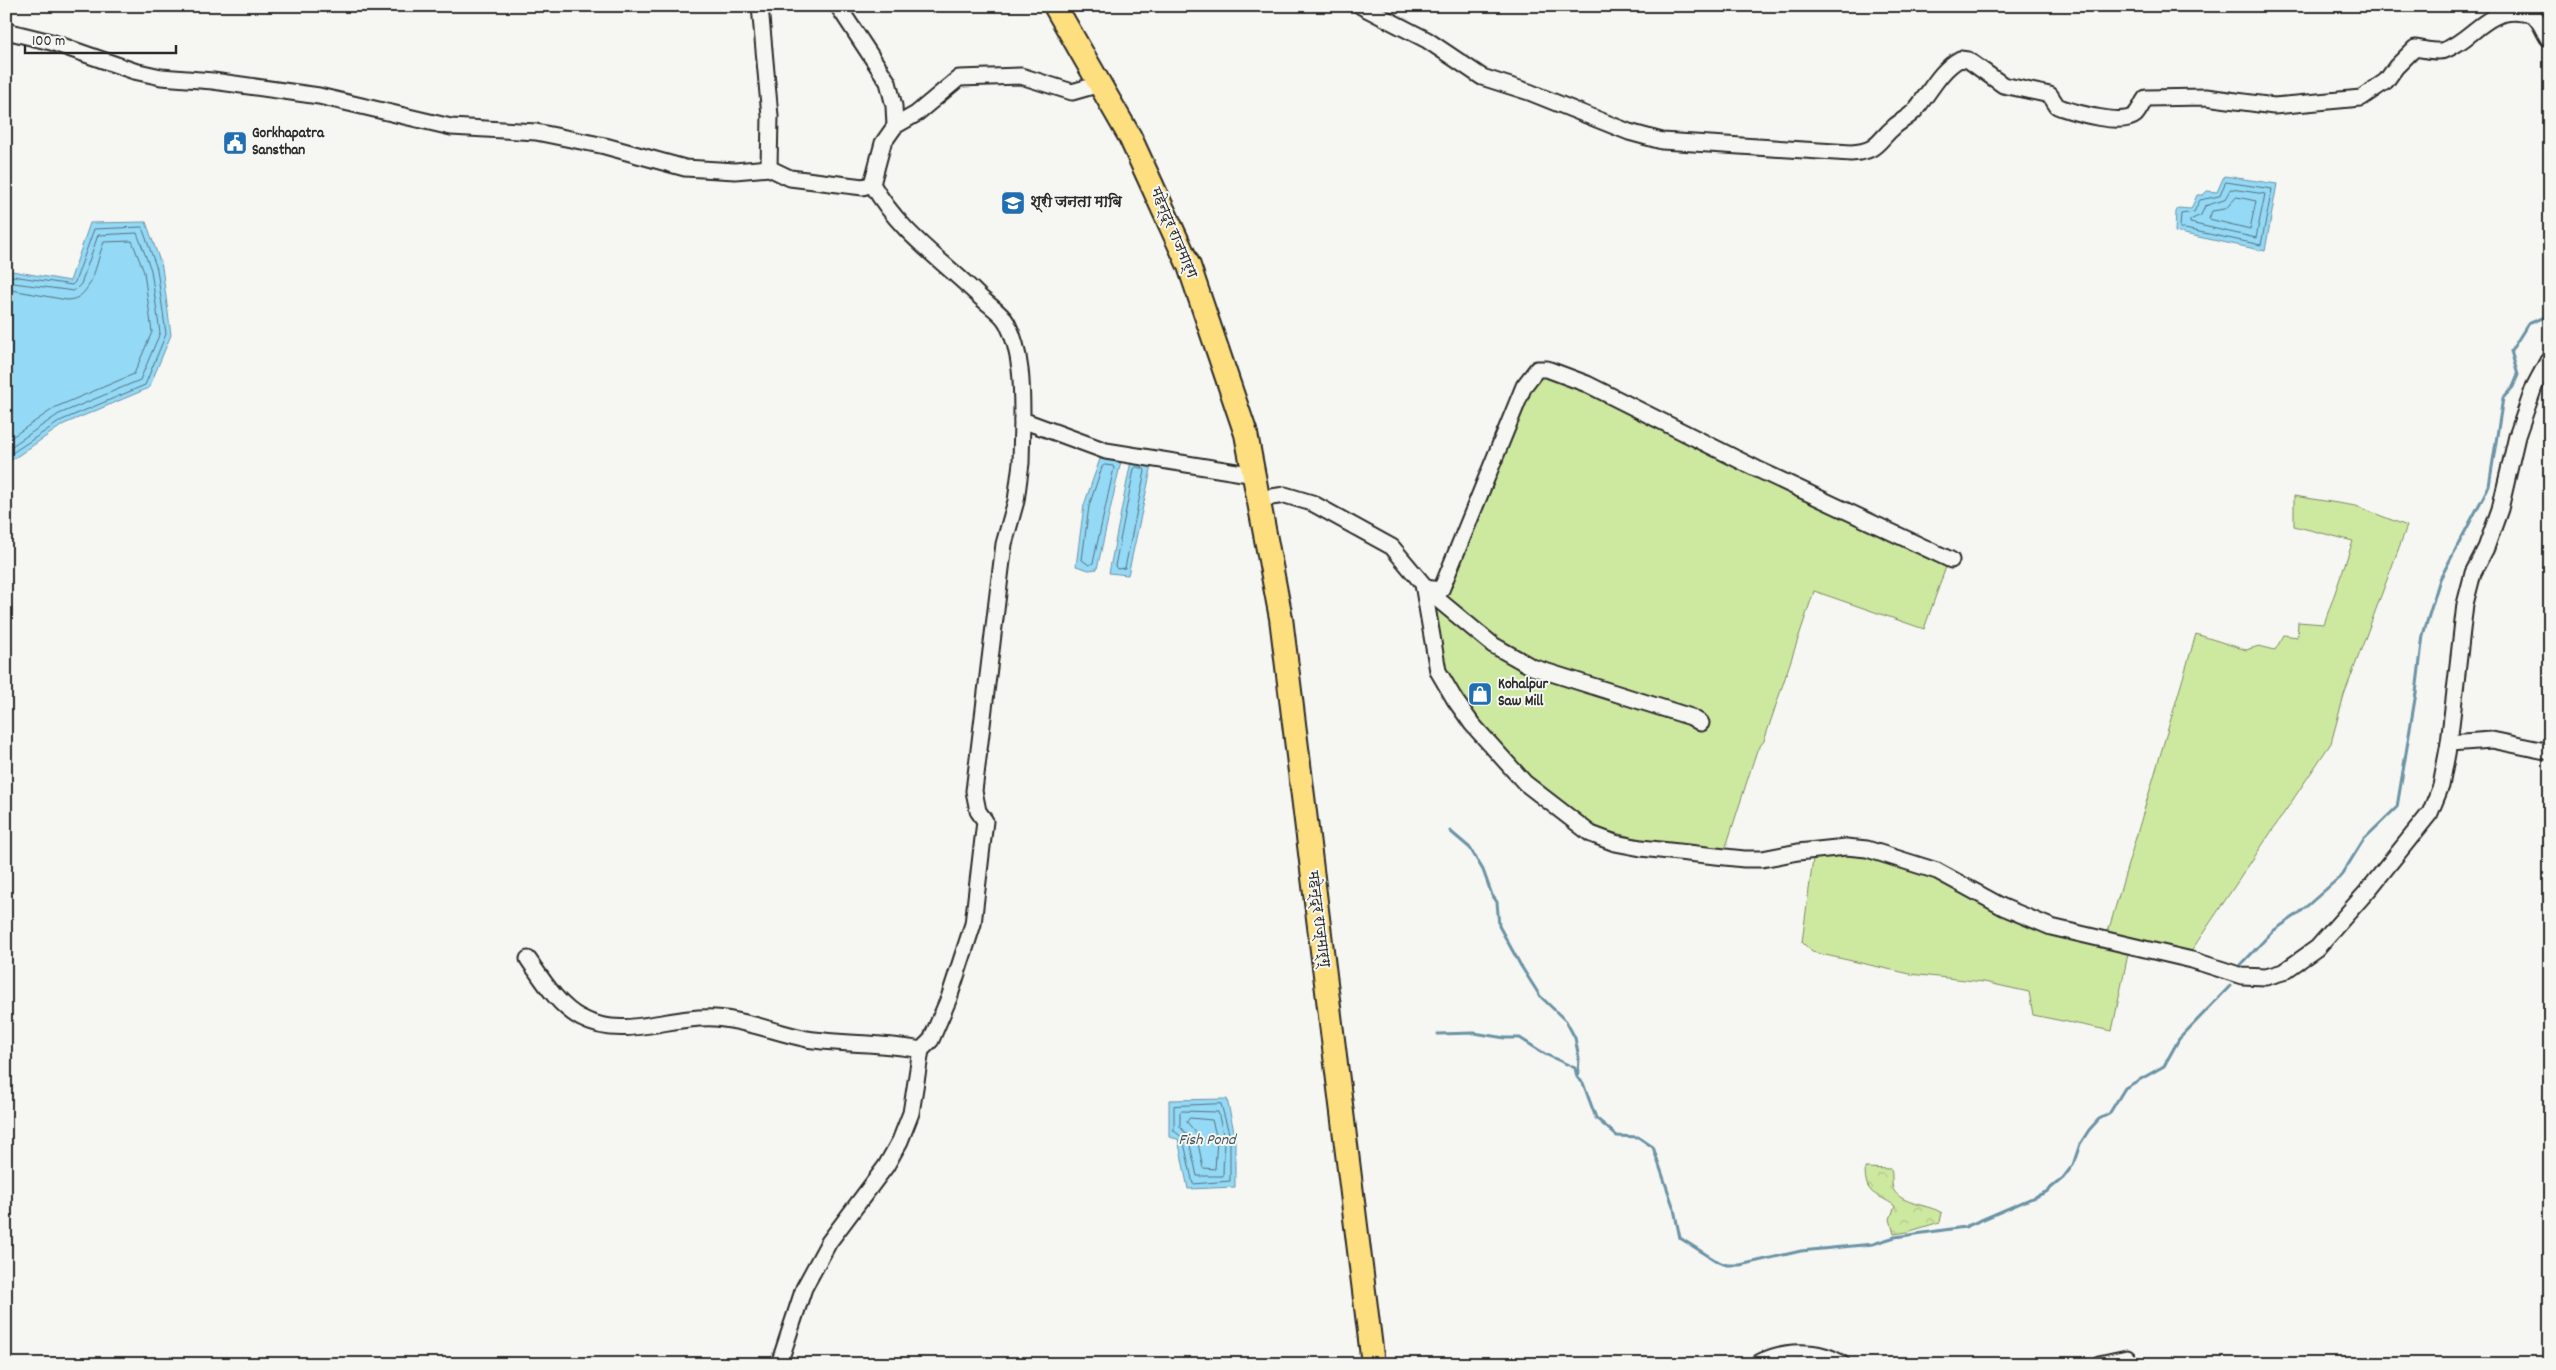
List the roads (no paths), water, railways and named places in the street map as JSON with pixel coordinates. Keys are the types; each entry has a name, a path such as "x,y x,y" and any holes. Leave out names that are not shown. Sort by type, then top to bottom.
{"highway":[{"name":"महेन्द्र राजमार्ग","path":"1056,6 1130,137 1189,266 1246,434 1255,475"},
{"name":"महेन्द्र राज्मार्ग्","path":"1255,475 1281,618 1373,1364"}],"street":[{"path":"760,6 770,116 769,168"},
{"path":"838,6 888,82 894,106 895,126"},
{"path":"1361,6 1427,40 1482,77 1529,92 1601,123 1629,132 1662,141 1851,153 1868,152 1896,125 1916,110 1933,83 1960,59 1968,60 2002,85 2050,95 2057,106 2062,108 2108,118 2129,118 2139,110 2146,98 2206,97 2274,106 2361,98 2386,81 2396,67 2415,48 2443,51 2456,44 2482,23 2496,15 2507,12 2529,14 2536,18 2548,38"},
{"path":"6,31 51,42 134,71 161,77 319,96 451,127 536,132 605,146 685,168 735,171 769,168 790,178 863,188 872,184"},
{"path":"779,1364 804,1288 830,1242 886,1166 900,1140 913,1105 921,1050 931,1040 949,998 973,924 986,822 978,811 974,791 976,766 1004,544 1016,501 1021,463 1022,420 1018,351 1006,321 948,266 914,240 891,215 872,184 883,143 895,126 916,114 959,78 1020,76 1072,92 1100,84"},
{"path":"1258,499 1285,495 1312,503 1392,547 1423,584 1438,670 1455,700 1472,724 1525,783 1591,834 1615,843 1641,848 1744,859 1762,859 1798,852 1846,847 1867,849 1937,871 2003,907 2051,927 2183,958 2242,976 2266,977 2283,972 2317,948 2382,874 2430,813 2440,786 2449,743 2466,604 2473,573 2486,548 2500,509 2517,436 2534,387 2550,357"},
{"path":"1424,588 1441,590 1524,386 1537,369 1547,369 1587,384 1757,469 1951,560"},
{"path":"1022,420 1106,451 1255,475"},
{"path":"1424,588 1494,645 1532,667 1691,717 1701,723"},
{"path":"2449,743 2492,740 2550,752"},
{"path":"528,959 548,987 565,1006 580,1018 608,1028 716,1018 807,1039 884,1044 921,1050"},
{"path":"1757,1364 1769,1357 1792,1352 1834,1359 1842,1364"},
{"path":"2099,1364 2127,1358 2129,1364"}],"water":[{"path":"2224,176 2277,184 2265,251 2175,232 2178,208 2191,209 2197,195 2203,195 2207,191 2217,192"},
{"path":"146,222 162,267 171,335 149,388 64,424 6,464 6,270 70,281 90,223"},
{"path":"1100,459 1121,461 1097,569 1089,570 1076,566 1084,505"},
{"path":"1131,461 1152,465 1128,575 1109,573"},
{"name":"Fish Pond","path":"1227,1099 1235,1136 1235,1187 1188,1189 1178,1139 1169,1137 1169,1100"}],"waterway":[{"path":"2238,968 2273,931 2298,914 2341,876 2364,839 2397,807 2416,693 2423,635 2440,579 2489,486 2503,398 2513,387 2518,375 2511,351 2528,324 2550,315"},
{"path":"1450,831 1470,848 1483,870 1492,895 1497,902 1499,926 1521,966 1540,996 1566,1021 1575,1038 1579,1058 1578,1074"},
{"path":"1438,1034 1474,1033 1505,1038 1520,1038 1545,1054 1575,1068 1577,1077 1583,1083 1596,1118 1617,1136 1638,1137 1653,1147 1674,1209 1680,1238 1718,1262 1727,1265 1740,1265 1801,1251 1873,1244 1895,1237 1965,1227 2046,1192 2063,1178 2073,1165 2080,1144 2089,1130 2099,1119 2109,1114 2125,1088 2164,1066 2179,1039 2230,986"}],"place":[{"name":"Gorkhapatra Sansthan","path":"235,143"},
{"name":"श्री जनता माबि","path":"1013,203"},
{"name":"Kohalpur Saw Mill","path":"1480,694"}]}
